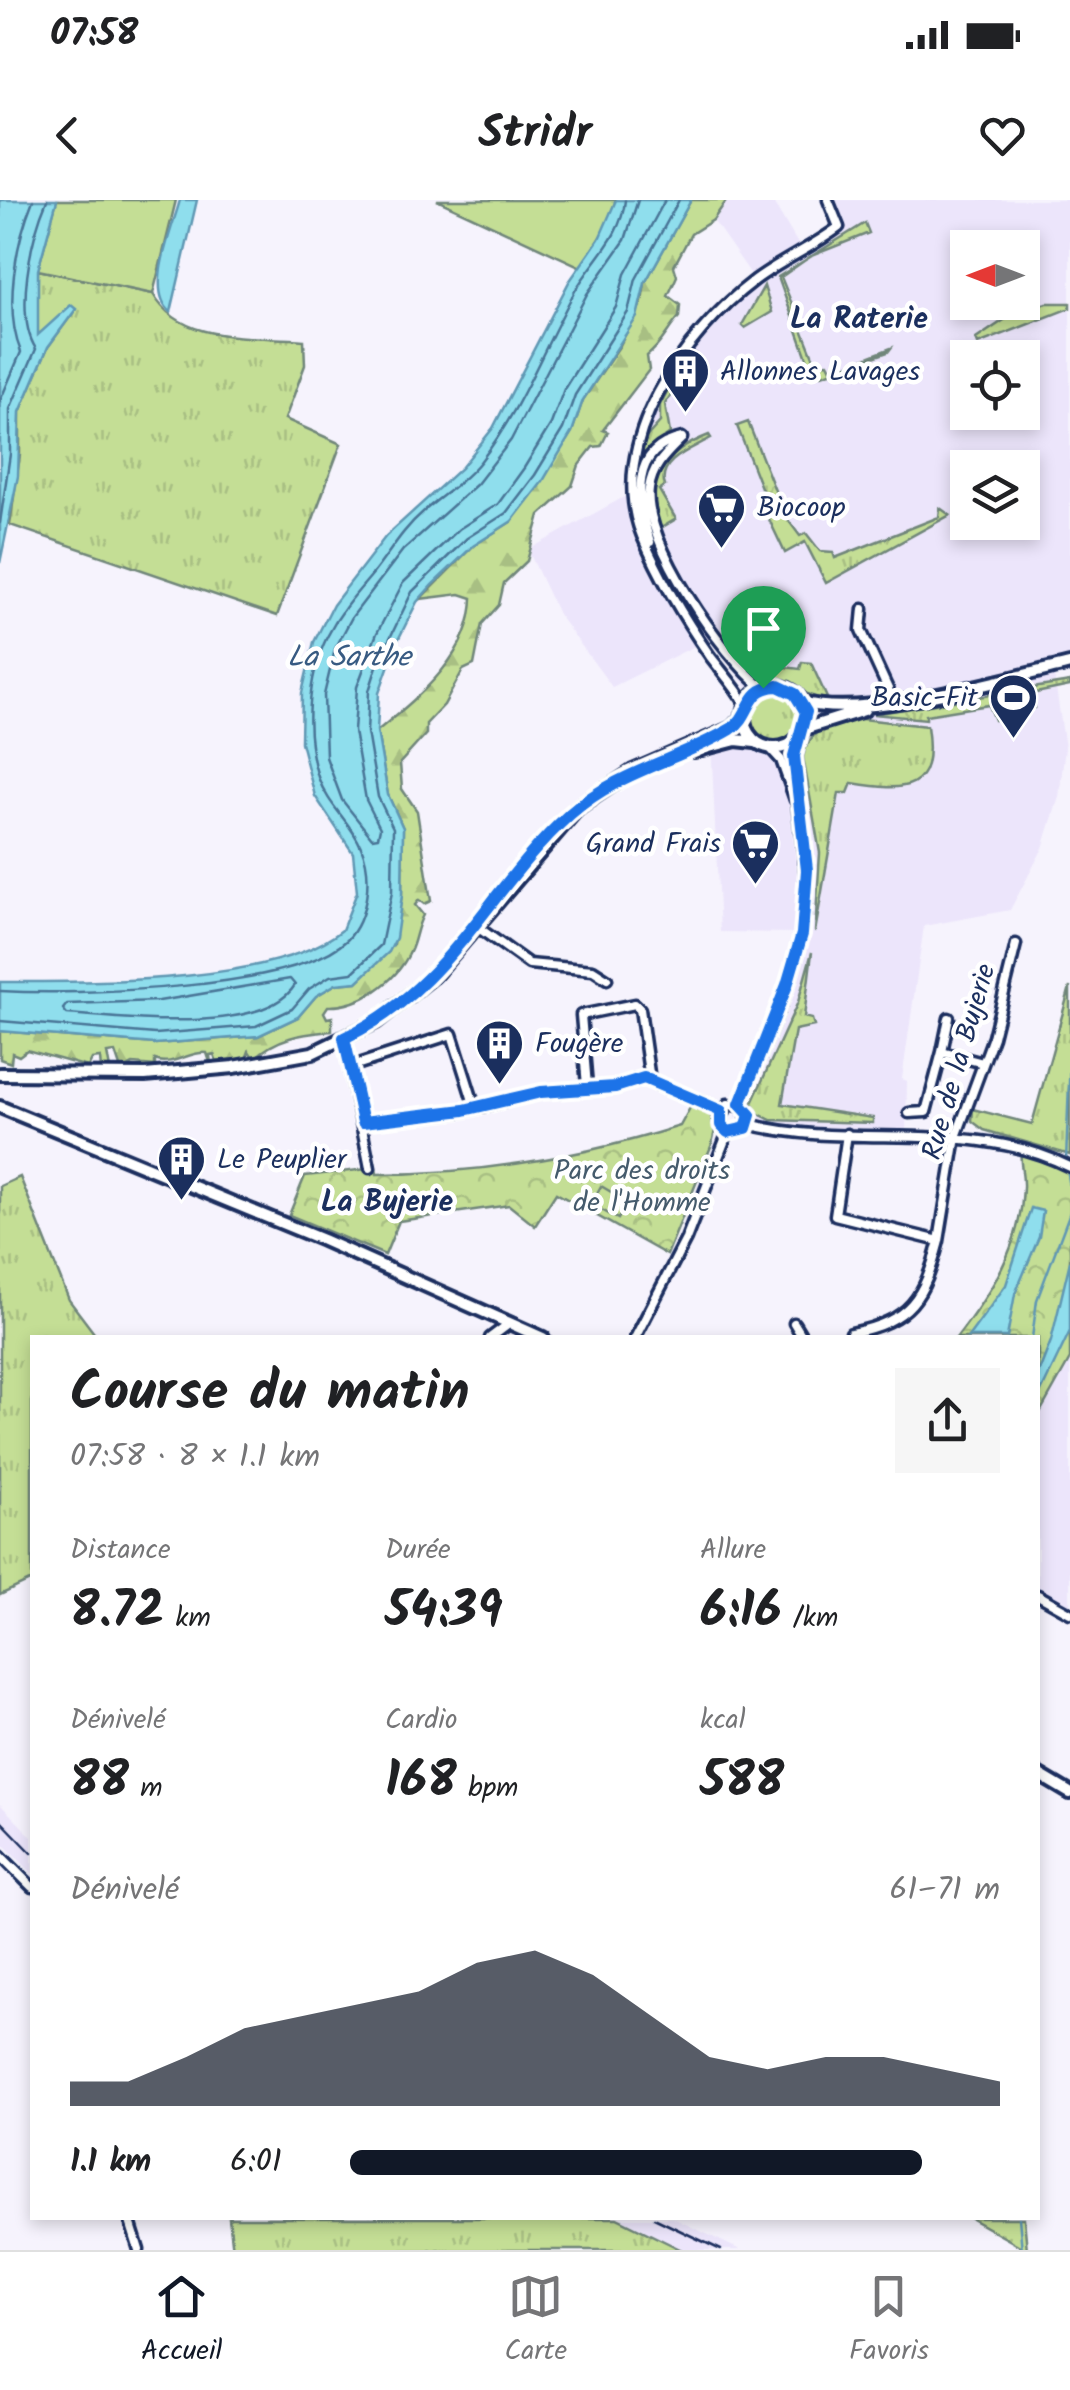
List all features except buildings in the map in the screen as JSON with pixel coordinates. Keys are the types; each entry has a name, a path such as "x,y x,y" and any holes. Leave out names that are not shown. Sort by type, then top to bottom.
{"street":[{"path":"757,743 747,731 745,710 642,537 634,499 634,463 661,392 710,322 756,280 839,227 828,200"},
{"path":"650,542 640,498 642,468 656,448 682,438 663,456 652,477 648,497 653,520 713,634 763,688 785,688 802,702 828,707 908,698 1070,664"},
{"path":"863,609 861,630 893,700"},
{"path":"0,1074 145,1075 234,1067 312,1053 376,1022 410,998 567,817 602,788 732,728 763,688"},
{"path":"664,758 736,740 770,748 786,746 801,733 908,698"},
{"path":"740,1104 801,939 807,870 794,764 802,702"},
{"path":"770,748 784,767 803,823"},
{"path":"476,926 529,964 593,970 607,980"},
{"name":"Rue de la Bujerie","path":"850,1333 898,1318 916,1303 930,1276 956,1137 983,1063 1016,944"},
{"path":"588,1086 581,1015 635,1004 640,1009 650,1080"},
{"path":"910,1113 926,1112 949,1018"},
{"path":"353,1066 452,1034 475,1107"},
{"path":"344,1038 353,1066 370,1168"},
{"path":"942,1052 983,1063"},
{"path":"363,1122 588,1086 615,1087 650,1080 721,1111"},
{"path":"728,1104 740,1104 748,1111 748,1124 742,1131 728,1132 721,1125 721,1111 728,1104"},
{"path":"0,1106 536,1335"},
{"path":"748,1124 848,1134 956,1137 1070,1167"},
{"path":"637,1335 686,1239 728,1132"},
{"path":"848,1134 835,1215 939,1241"},
{"path":"494,1335 510,1323"},
{"path":"794,1323 801,1335"},
{"path":"1040,1596 1070,1613"},
{"path":"1040,1775 1070,1793"},
{"path":"0,1855 30,1885"},
{"path":"130,2220 139,2250"}],"shaded area":[{"path":"727,200 772,200 801,249 839,227 828,200 1070,200 1070,664 1053,668 1065,748 1059,797 1043,848 1010,910 924,926 902,1079 907,1081 906,1135 776,1130 735,1116 779,1008 801,933 720,932 711,740 745,728 745,708 753,695 709,639 612,687 558,614 528,550 633,492 637,449 661,392 691,346 755,280 713,220"},
{"path":"1070,1359 1070,1613 1040,1596 1040,1412"},
{"path":"0,1804 30,1835 30,1871 0,1841"},
{"path":"621,2220 677,2220 740,2250 682,2250"}],"green space":[{"path":"57,200 176,200 153,294 38,270"},
{"path":"437,200 616,200 605,229 581,267"},
{"path":"691,200 727,200 713,220 691,234 674,266 677,276 668,296 680,305 679,317 647,356 649,370 603,430 608,432 601,446 593,447 579,465 572,486 540,515 527,561 504,583 499,605 482,624 474,665 463,670 444,705 426,724 426,734 400,763 402,789 417,811 431,901 424,904 419,900 415,905 423,915 410,952 396,973 364,997 328,1006 324,1012 327,1018 332,1017 332,1031 281,1041 254,1059 249,1051 246,1059 216,1061 214,1054 210,1055 211,1065 207,1053 201,1053 168,1062 155,1060 155,1066 133,1064 121,1070 115,1052 107,1053 110,1069 101,1069 100,1058 92,1059 88,1067 27,1050 19,1056 12,1053 11,1063 0,1059 0,1031 155,1044 258,1036 298,1017 316,996 336,984 357,982 394,944 402,895 403,828 388,795 377,731 424,690 452,657 469,619 472,598 460,594 420,599 473,546 512,521 572,432 583,400 620,345 642,302 645,283"},
{"path":"865,223 869,233 813,255"},
{"path":"804,261 781,277 816,364 828,363 832,371 891,348 888,352 822,375 812,372 778,277"},
{"path":"38,270 153,294 166,310 200,330 241,337 304,340 305,365 285,419 341,444 277,616 10,525 20,455 20,412 48,347 76,309 37,335"},
{"path":"764,286 772,312 745,328 742,325"},
{"path":"1070,303 1070,308 1040,320 1040,305"},
{"path":"1004,320 1039,320 988,340 976,339"},
{"path":"697,353 665,404 670,433 644,453 637,471 643,441 660,422 660,405 677,373"},
{"path":"748,422 785,516 800,536 806,533 820,551 833,552 835,558 939,517 940,508 950,515 826,583 805,542 785,553 757,494 762,490 737,426"},
{"path":"709,435 711,438 678,457 666,470 665,486 659,490 676,519 661,528 654,495 661,469 680,450"},
{"path":"802,662 811,663 827,698 813,696 772,676 776,666 800,669"},
{"path":"1070,682 1070,686 1031,694 1035,708 995,720 989,705 926,715 926,719 873,714"},
{"path":"775,692 793,699 800,717 793,735 775,742 757,735 750,717 757,699"},
{"path":"853,718 927,726 927,764 914,783 888,787 852,783 848,793 839,793 815,932 820,853 803,757 815,734"},
{"path":"812,952 804,1017 812,1019 814,1026 795,1030 782,1104 873,1118 873,1123 771,1120 757,1113 752,1103 798,1002"},
{"path":"1070,987 1070,1155 984,1130 972,1121 973,1109 1032,1124"},
{"name":"Parc des droits de l'Homme","path":"691,1106 710,1114 715,1130 667,1255 556,1193 535,1226 509,1205 399,1221 385,1255 289,1215 305,1176 376,1168 377,1174 454,1171 568,1155 680,1126"},
{"path":"1021,1149 1070,1167 1070,1359 1040,1412 1040,1335 958,1335 992,1286 1017,1230 1023,1183"},
{"path":"20,1177 69,1300 95,1335 30,1335 30,1581 0,1595 0,1186"},
{"path":"601,1186 628,1202 618,1219 591,1204"},
{"path":"229,2220 621,2220 682,2250 233,2250"},
{"path":"974,2220 1024,2220 1027,2250"}],"water":[{"path":"0,200 57,200 38,270 38,335 71,305 76,309 48,347 20,412 18,476 0,563"},
{"path":"180,200 197,200 171,312 163,302 160,275"},
{"name":"La Sarthe","path":"616,200 691,200 645,283 637,317 583,400 572,432 543,481 512,521 473,546 417,602 397,642 379,693 377,731 388,795 403,828 402,895 396,938 389,952 357,982 336,984 316,996 298,1017 258,1036 155,1044 0,1031 0,982 128,980 227,971 312,948 342,930 357,892 353,853 315,796 301,742 302,693 314,642 333,605 386,536 461,468 493,428 569,282 599,239"},
{"path":"1031,1208 1043,1211 1039,1237 1015,1294 1007,1335 969,1335 1006,1285"},
{"path":"1070,1261 1070,1331 1040,1394 1040,1369 1051,1341"}],"waterway":[{"path":"1066,1161 1070,1056"},
{"path":"1067,1169 1070,1187"},
{"path":"1032,1335 1037,1300 1070,1212"},
{"path":"1019,2220 1022,2250"}],"railway":[{"path":"0,1820 30,1851"},
{"path":"658,2220 721,2250"}],"place":[{"name":"Allonnes Lavages","path":"685,414"},
{"name":"Biocoop","path":"722,550"},
{"name":"Basic-Fit","path":"1013,740"},
{"name":"Grand Frais","path":"756,886"},
{"name":"Fougère","path":"500,1086"},
{"name":"Le Peuplier","path":"182,1202"}],"district":[{"name":"La Raterie","path":"859,320"},
{"name":"La Bujerie","path":"387,1203"}],"route":[{"path":"778,686 789,690 800,699 806,712 805,726 794,749 794,764 804,834 806,900 796,958 740,1104 750,1115 746,1128 738,1133 728,1132 721,1125 721,1111 644,1078 615,1087 541,1092 464,1110 363,1122 344,1038 376,1022 435,975 538,848 578,807 634,770 732,728 750,699 763,688 778,686"}]}
